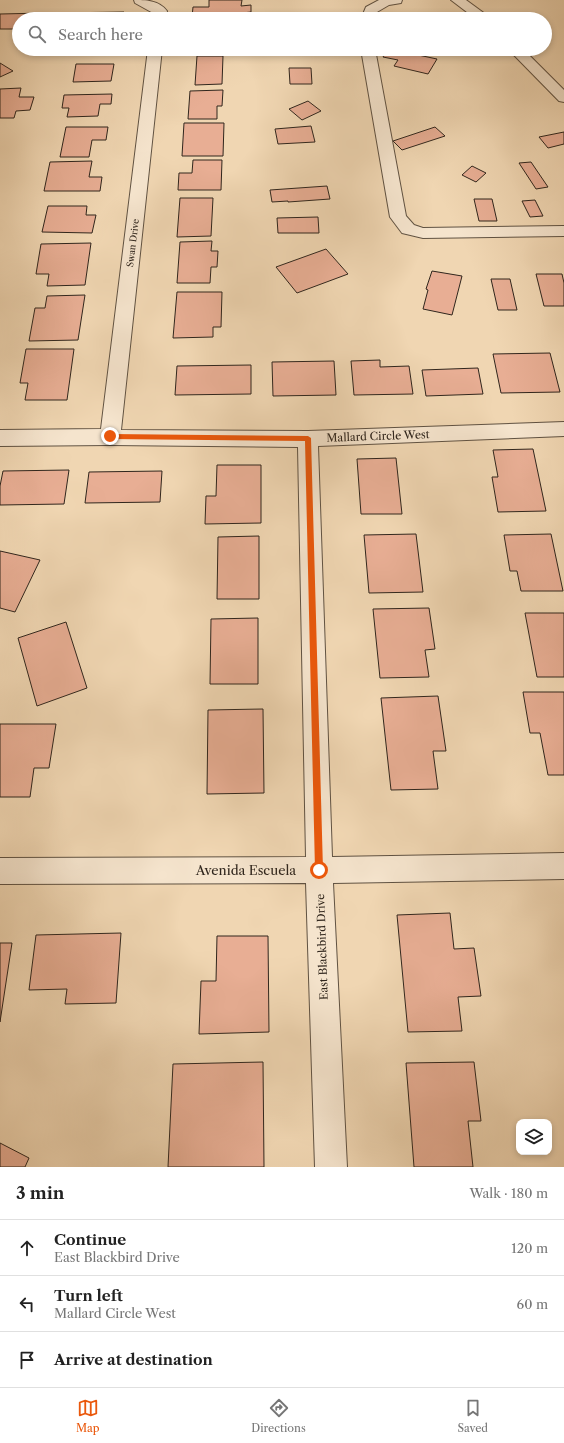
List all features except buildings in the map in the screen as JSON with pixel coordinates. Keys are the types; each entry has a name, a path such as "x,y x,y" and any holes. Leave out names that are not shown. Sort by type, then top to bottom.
{"street":[{"path":"140,0 160,12"},
{"path":"370,12 371,10 385,2 396,0"},
{"path":"458,0 475,12"},
{"name":"Swan Drive","path":"110,436 155,56"},
{"path":"369,56 398,217 408,229 423,233 564,231"},
{"path":"522,56 564,98"},
{"name":"Mallard Circle West","path":"0,438 110,436 308,438 564,429"},
{"name":"East Blackbird Drive","path":"308,438 319,870 331,1167"},
{"name":"Avenida Escuela","path":"0,871 319,870 564,866"}],"route":[{"path":"110,436 308,438 319,870"}]}
